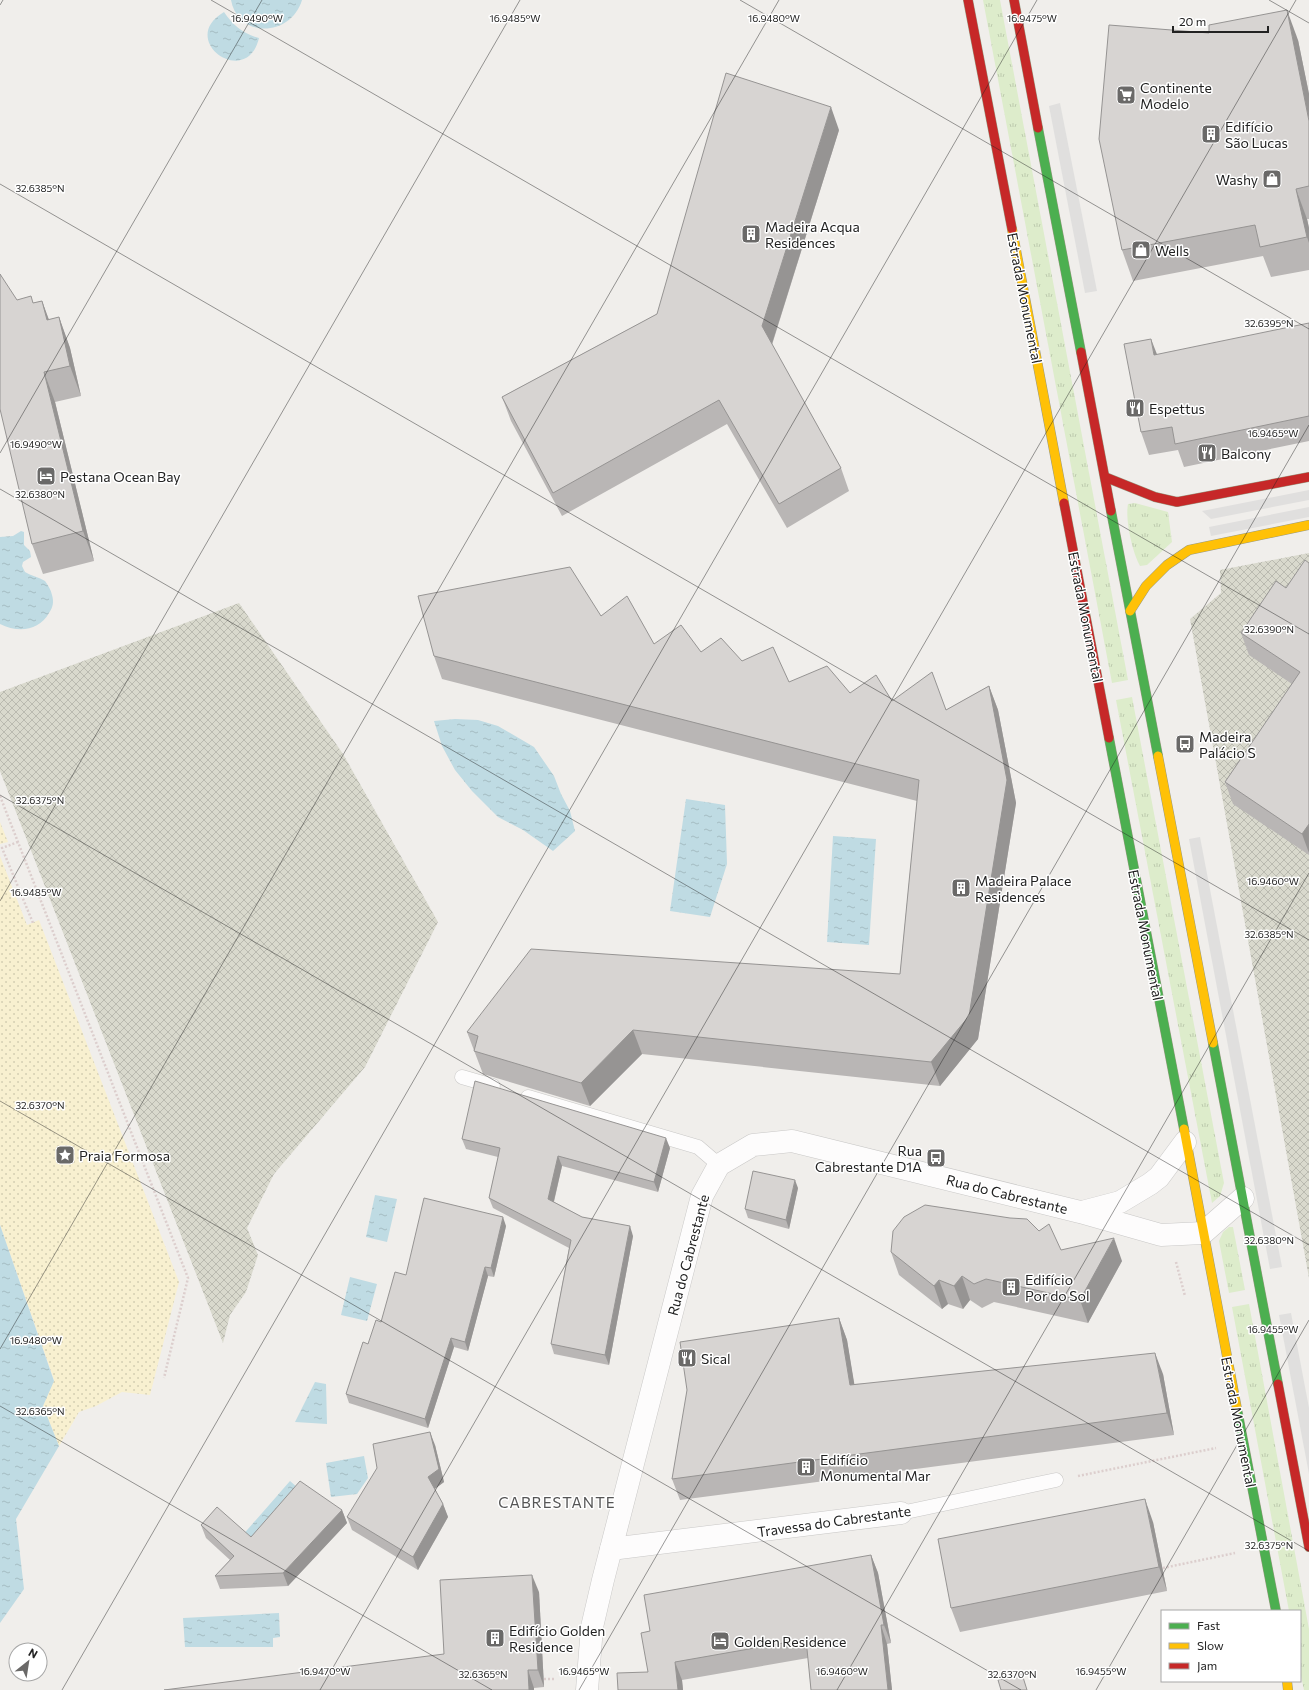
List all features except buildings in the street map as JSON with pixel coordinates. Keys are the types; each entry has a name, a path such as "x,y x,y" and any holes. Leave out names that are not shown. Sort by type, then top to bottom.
{"main road":[{"name":"Estrada Monumental","path":"968,0 1276,1610"},
{"path":"1014,0 1309,1547"},
{"path":"1105,477 1155,498 1177,502 1309,477"},
{"path":"1130,611 1146,586 1167,566 1189,550 1309,525"}],"street":[{"name":"Rua do Cabrestante","path":"587,1690 592,1628 611,1549 702,1196 718,1165 753,1145 792,1141 1080,1212 1160,1235 1203,1233"},
{"name":"Rua do Cabrestante","path":"1080,1212 1120,1202 1150,1184 1159,1177 1186,1142"},
{"path":"1203,1233 1243,1198"},
{"name":"Travessa do Cabrestante","path":"611,1549 900,1513"}],"lane":[{"path":"462,1077 698,1147 718,1165"},
{"name":"Travessa do Cabrestante","path":"900,1513 1056,1480"}],"path":[{"path":"0,796 188,1278 164,1378"},
{"path":"18,842 2,848 33,923"},
{"path":"1056,1480 1216,1448"},
{"path":"1163,1568 1235,1553"},
{"path":"544,1679 554,1679"}],"shaded area":[{"path":"1060,103 1097,291 1085,293 1049,106"},
{"path":"1309,490 1309,500 1211,519 1202,511"},
{"path":"1309,507 1309,517 1211,536 1209,527"},
{"path":"1309,553 1309,1278 1190,619 1221,593 1220,570"},
{"path":"239,603 343,754 438,922 365,1067 274,1174 247,1228 258,1255 246,1292 230,1315 223,1343 0,771 0,692"},
{"path":"1200,837 1282,1267 1270,1269 1189,839"},
{"path":"1291,1313 1309,1408 1309,1474 1279,1315"}],"green space":[{"path":"983,0 1000,0 1128,680 1112,683"},
{"path":"1135,503 1168,512 1172,542 1147,565 1140,566 1132,544 1127,518 1128,504"},
{"path":"1132,697 1224,1183 1220,1196 1212,1203 1116,700"},
{"path":"1229,1227 1233,1227 1245,1290 1229,1293 1219,1241 1223,1232"},
{"path":"1249,1304 1309,1629 1309,1690 1304,1690 1301,1676 1301,1610 1289,1610 1232,1307"}],"sand":[{"path":"0,822 8,842 0,844"},
{"name":"Praia Formosa","path":"0,856 27,925 39,920 179,1282 150,1395 122,1392 96,1406 79,1412 59,1446 43,1406 54,1380 0,1225"}],"water":[{"path":"231,0 302,0 296,12 287,21 277,27 265,28 254,27 244,22 236,13"},
{"path":"224,12 239,28 248,34 259,38 252,53 242,60 230,60 219,55 211,46 208,35 211,23"},
{"path":"21,531 24,532 24,545 30,551 31,557 23,562 22,566 25,572 45,581 51,591 53,602 49,613 40,624 28,629 14,629 0,624 0,537 13,536"},
{"path":"455,719 478,720 498,726 534,747 554,776 570,811 575,831 553,851 523,830 498,817 472,791 455,770 442,746 434,721"},
{"path":"686,799 725,805 727,864 710,917 670,911"},
{"path":"833,836 876,839 869,945 827,942"},
{"path":"375,1195 397,1199 387,1242 366,1237"},
{"path":"0,1225 54,1381 43,1406 59,1446 16,1519 24,1589 0,1623"},
{"path":"350,1277 377,1284 367,1321 341,1315"},
{"path":"315,1382 326,1384 327,1424 295,1422"},
{"path":"364,1456 368,1478 357,1494 331,1497 326,1463"},
{"path":"290,1481 305,1494 256,1550 241,1537"},
{"path":"279,1613 280,1637 273,1638 273,1647 185,1647 183,1618"}],"traffic: fast":[{"path":"1038,128 1081,352"},
{"path":"1111,511 1158,756"},
{"path":"1109,738 1184,1129"},
{"path":"1213,1043 1278,1384"},
{"path":"1237,1409 1276,1610"}],"traffic: slow":[{"path":"1012,229 1064,503"},
{"path":"1130,611 1146,586 1167,565 1189,550 1309,525"},
{"path":"1158,756 1213,1043"},
{"path":"1184,1129 1237,1409"},
{"path":"1287,1682 1288,1690"}],"traffic: jam":[{"path":"968,0 1012,229"},
{"path":"1014,0 1038,128"},
{"path":"1081,352 1111,511"},
{"path":"1105,477 1155,497 1177,502 1309,477"},
{"path":"1064,503 1109,738"},
{"path":"1278,1384 1309,1547"}],"place":[{"name":"Continente Modelo","path":"1126,95"},
{"name":"Edifício São Lucas","path":"1211,134"},
{"name":"Washy","path":"1272,179"},
{"name":"Madeira Acqua Residences","path":"751,234"},
{"name":"Wells","path":"1141,250"},
{"name":"Espettus","path":"1135,408"},
{"name":"Balcony","path":"1207,453"},
{"name":"Pestana Ocean Bay","path":"46,476"},
{"name":"Madeira Palácio S","path":"1185,744"},
{"name":"Madeira Palace Residences","path":"961,888"},
{"name":"Praia Formosa","path":"65,1155"},
{"name":"Rua Cabrestante D1A","path":"936,1158"},
{"name":"Edifício Por do Sol","path":"1011,1287"},
{"name":"Sical","path":"687,1358"},
{"name":"Edifício Monumental Mar","path":"806,1467"},
{"name":"Edifício Golden Residence","path":"495,1638"},
{"name":"Golden Residence","path":"720,1641"}],"district":[{"name":"CABRESTANTE","path":"557,1502"}]}
